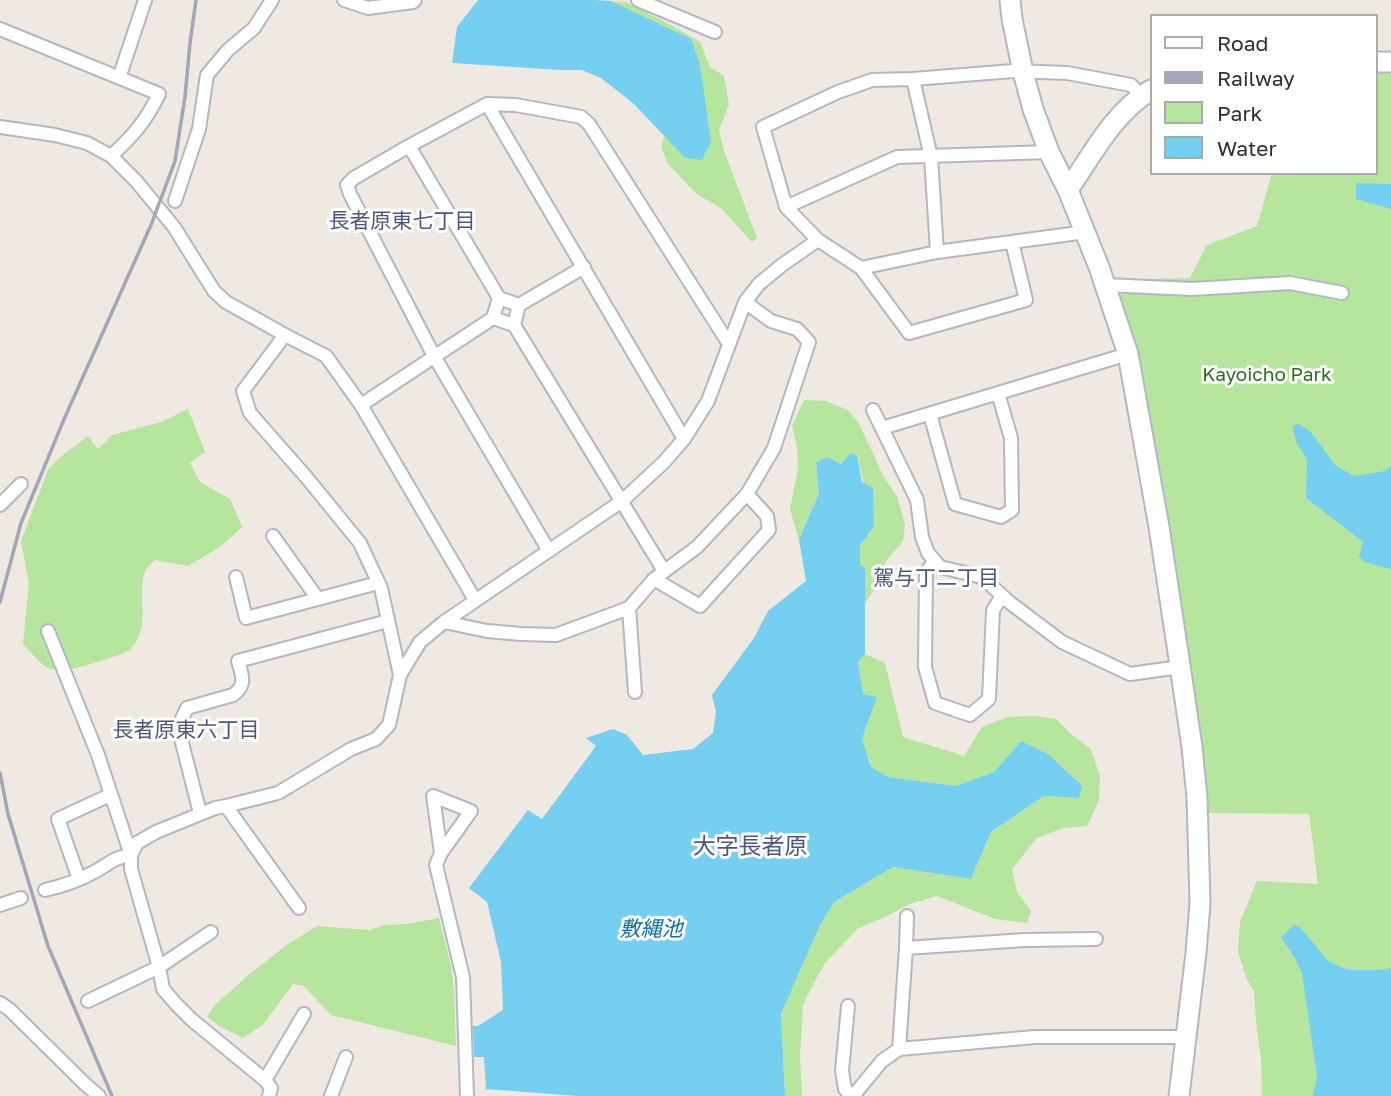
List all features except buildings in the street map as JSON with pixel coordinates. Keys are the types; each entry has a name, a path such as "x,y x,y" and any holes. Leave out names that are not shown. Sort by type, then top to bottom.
{"street":[{"path":"119,78 145,0"},
{"path":"175,201 199,129 207,75 228,50 254,28 272,0"},
{"path":"344,0 368,8 415,0"},
{"path":"638,0 715,32"},
{"path":"1010,0 1023,72 1033,109 1049,152 1086,232 1128,354 1159,527 1192,747 1200,864 1199,916 1179,1096"},
{"path":"0,29 159,94 148,116 111,156"},
{"path":"1012,242 1026,300 909,333 861,268 818,240 786,207 763,127 838,92 872,80 1023,72 1067,73 1131,85 1147,93 1118,119 1068,190"},
{"path":"913,79 931,157 937,252"},
{"path":"487,104 684,439"},
{"path":"549,551 435,356 347,185 354,178 409,146 487,104 516,105 581,117 589,124 729,344"},
{"path":"0,127 66,138 87,144 111,156 138,182 174,227 215,291 226,302 326,356 361,405 475,600"},
{"path":"409,146 499,298 519,305"},
{"path":"786,207 897,157 1049,152"},
{"path":"861,268 937,252 1086,232"},
{"path":"131,855 137,843 156,832 215,808 278,793 351,750 376,739 389,725 400,675 420,642 443,622 622,501 664,462 684,439 708,401 745,302 759,284 818,240"},
{"path":"514,325 519,305 584,267"},
{"path":"1106,285 1192,289 1290,283 1342,293"},
{"path":"361,405 493,318 499,298"},
{"path":"443,622 487,631 556,635 629,608 659,575 697,547 747,494 774,447 809,342 797,329 771,321 745,302"},
{"path":"493,318 514,325 622,501 659,575 700,606 769,530 767,516 747,494"},
{"path":"285,335 243,391 250,414 360,542 379,583 400,675"},
{"path":"882,428 1128,354"},
{"path":"930,414 955,505 1001,517 1012,510 1011,438 998,393"},
{"path":"873,410 917,500 922,537 934,561 940,566 982,577 1002,596 1062,642 1130,674 1180,667"},
{"path":"0,505 22,484"},
{"path":"273,536 318,599"},
{"path":"934,561 926,573 925,667 934,703 970,715 989,699 993,610 1002,596"},
{"path":"236,577 246,618 379,583"},
{"path":"629,608 635,692"},
{"path":"200,813 178,727 187,708 233,695 240,690 243,681 238,661 388,621"},
{"path":"48,631 98,755 131,855 131,869 163,989 213,1039 265,1080 271,1088 269,1096"},
{"path":"79,879 58,819 110,796"},
{"path":"226,806 299,908"},
{"path":"441,853 436,865 463,977 467,1096"},
{"path":"45,890 79,879 120,856 131,855"},
{"path":"0,905 22,898"},
{"path":"899,1049 907,916"},
{"path":"88,1001 159,968 211,932"},
{"path":"906,948 1025,940 1096,939"},
{"path":"0,1003 99,1096"},
{"path":"848,1006 842,1071 845,1089 852,1096 882,1062 899,1049 1035,1037 1187,1037"},
{"path":"265,1080 304,1014"},
{"path":"331,1096 346,1058"}],"green space":[{"path":"605,1 626,2 700,42 710,67 724,76 729,105 719,130 724,151 757,238 752,242 721,208 698,195 668,164 661,147 675,100"},
{"name":"Kayoicho Park","path":"1377,73 1391,73 1391,1096 1262,1096 1254,992 1238,951 1240,922 1257,881 1318,884 1309,814 1205,813 1190,659 1145,393 1117,280 1190,278 1207,245 1257,226 1271,175 1377,175"},
{"path":"804,400 826,401 848,410 858,422 885,479 897,496 905,525 903,541 886,561 877,585 865,604 865,568 860,565 860,546 874,526 857,455 841,464 816,463 819,493 799,540 790,509 798,469 792,426"},
{"path":"188,409 205,452 190,463 200,482 230,499 242,527 220,547 188,566 155,560 149,566 143,581 140,633 129,650 71,669 48,668 23,644 29,583 21,541 48,470 88,436 98,449 112,435 161,422"},
{"path":"865,654 885,663 903,737 964,756 982,727 1008,717 1035,716 1056,719 1090,748 1100,775 1099,800 1087,826 1063,828 1037,838 1012,869 1017,892 1031,911 1027,923 995,919 937,896 910,904 857,929 825,963 803,1004 800,1057 802,1096 785,1096 781,1014 819,927 834,902 893,867 971,879 991,832 1044,796 1079,798 1021,741 994,772 956,786 888,777 871,767 862,739 877,697 863,694 858,662"},
{"path":"439,918 451,965 456,1046 331,1015 304,986 293,984 263,1025 243,1038 219,1026 207,1016 215,1005 252,972 317,926 369,930 385,925"}],"water":[{"path":"478,0 611,1 691,39 700,65 711,142 702,160 685,158 634,104 601,78 582,70 452,63 457,27"},
{"path":"1356,183 1391,184 1391,209 1356,199"},
{"path":"1299,424 1311,432 1335,465 1354,476 1385,471 1391,466 1391,569 1365,562 1359,557 1363,542 1306,498 1307,459 1297,444 1292,426"},
{"name":"敷縄池","path":"851,453 857,455 862,482 873,488 874,526 860,546 860,565 865,568 865,654 858,662 863,694 877,697 862,739 871,767 888,777 956,786 994,772 1021,741 1048,754 1082,786 1079,798 1044,796 991,832 971,879 893,867 834,902 819,927 781,1014 785,1096 578,1096 486,1089 484,1057 474,1057 473,1026 478,1026 503,1010 501,962 487,902 469,888 528,810 542,819 596,746 586,738 613,729 627,735 643,755 693,749 713,733 716,712 712,695 754,638 768,611 806,581 799,540 819,493 816,463 827,457 841,464"},
{"path":"1294,925 1301,928 1328,961 1348,970 1391,968 1391,1096 1313,1096 1317,1076 1302,973 1281,937"}],"railway":[{"path":"0,602 21,523 151,225 175,161 196,0"},
{"path":"0,773 8,814 48,946 112,1096"}],"district":[{"name":"長者原東七丁目","path":"402,221"},
{"name":"駕与丁二丁目","path":"936,578"},
{"name":"長者原東六丁目","path":"186,730"},
{"name":"大字長者原","path":"750,847"}]}
